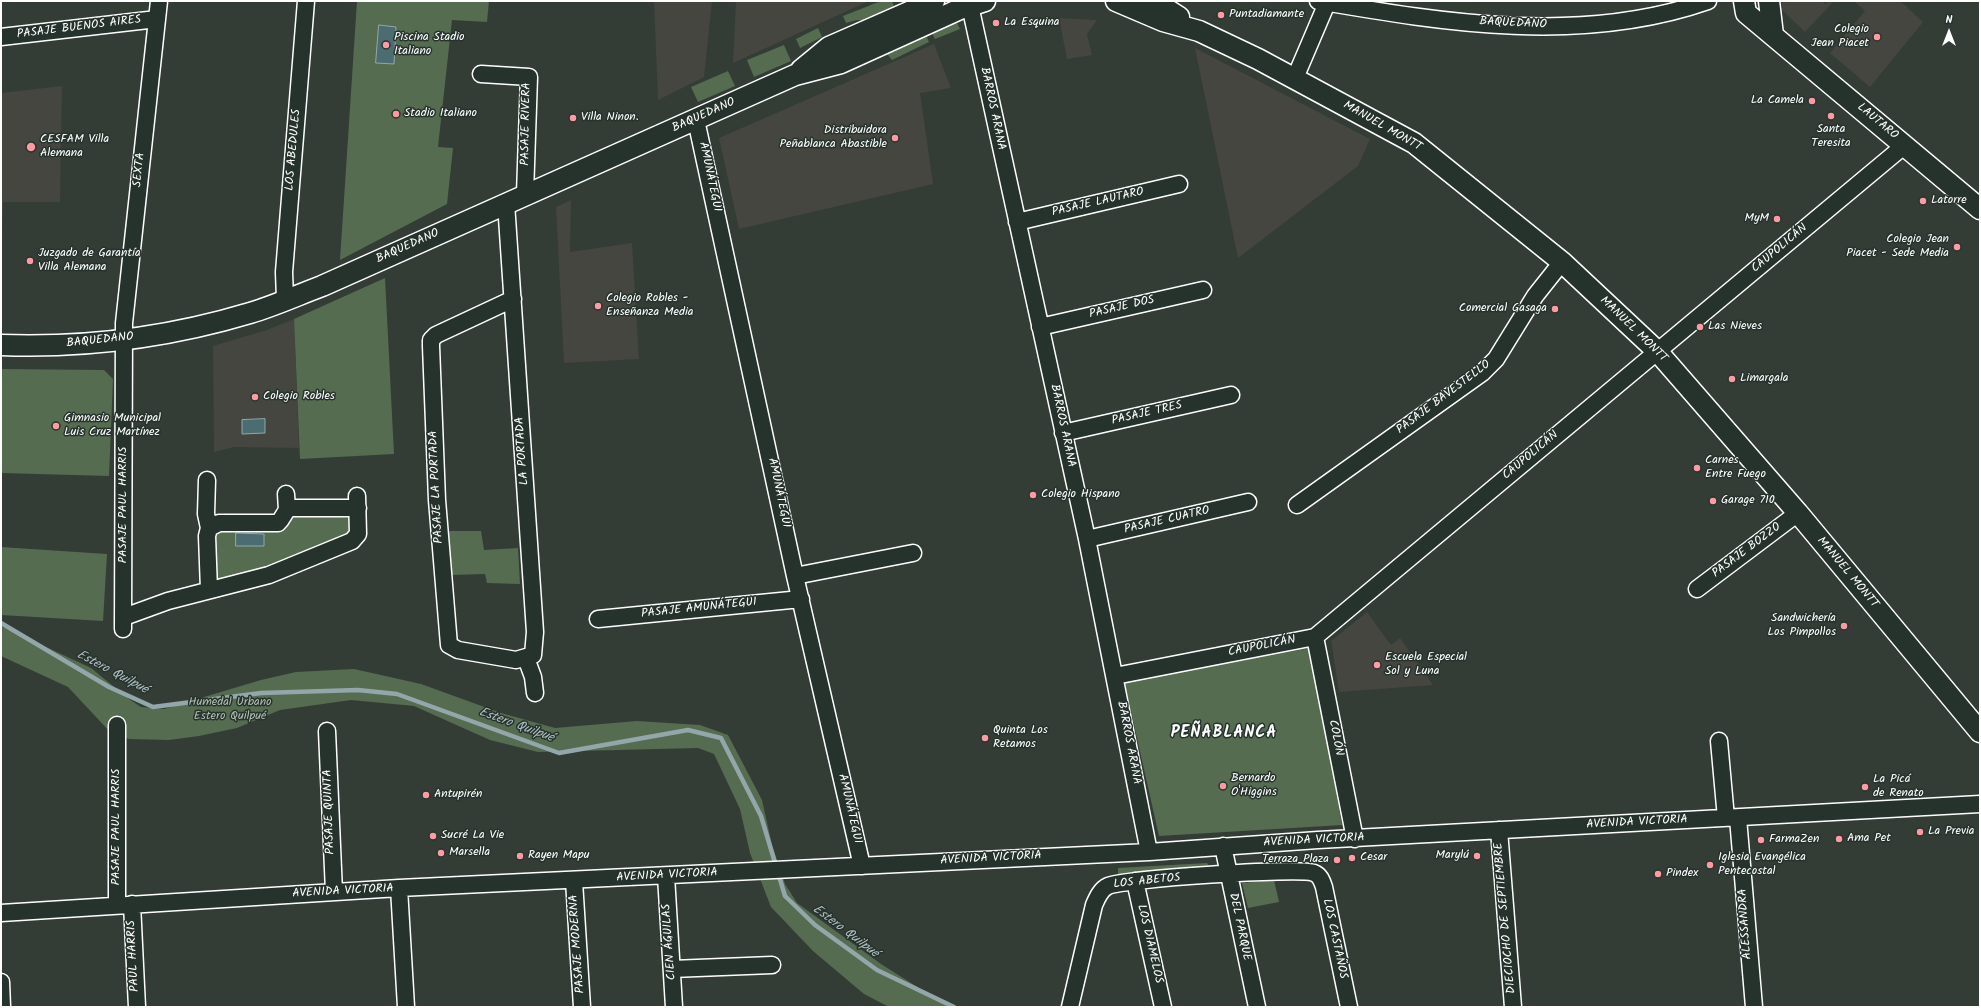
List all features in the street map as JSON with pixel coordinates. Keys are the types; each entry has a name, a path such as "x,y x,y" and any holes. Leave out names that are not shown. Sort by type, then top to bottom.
{"main road":[{"name":"BAQUEDANO","path":"795,75 829,47 934,1"},
{"name":"MANUEL MONTT","path":"1116,1 1163,21 1199,31"},
{"name":"MANUEL MONTT","path":"1154,1 1169,9 1199,31 1295,78 1414,143 1562,262 1657,352 1798,513 1980,732"},
{"name":"LAUTARO","path":"1744,1 1746,13 1980,209"},
{"path":"1769,1 1773,35"},
{"name":"BAQUEDANO","path":"1,346 50,346 124,339 186,330 253,312 322,286 506,202 696,120 795,75 841,63 974,2"}],"street":[{"name":"SEXTA","path":"124,339 124,316 159,1"},
{"name":"LOS ABEDULES","path":"285,299 284,272 306,1"},
{"name":"BAQUEDANO","path":"1322,2 1402,15 1454,21 1557,26 1601,25 1644,19 1686,9 1708,1"},
{"name":"BARROS ARANA","path":"974,2 1017,222 1087,539 1149,852"},
{"path":"1295,78 1322,2"},
{"name":"PASAJE BUENOS AIRES","path":"1,37 157,19"},
{"name":"PASAJE RIVERA","path":"481,74 529,77 525,194"},
{"name":"AMUNÁTEGUI","path":"696,120 795,576 862,866"},
{"name":"CAUPOLICÁN","path":"1114,676 1315,636 1905,145"},
{"name":"PASAJE LAUTARO","path":"1017,222 1179,184"},
{"name":"LA PORTADA","path":"506,202 535,632 533,655 526,658"},
{"name":"PASAJE BAVESTELLO","path":"1296,505 1482,373 1496,359 1535,296 1562,262"},
{"name":"PASAJE DOS","path":"1040,327 1203,290"},
{"name":"PASAJE LA PORTADA","path":"513,299 436,335 431,340 431,346 437,500 449,645 458,650 516,660 526,658"},
{"name":"PASAJE PAUL HARRIS","path":"124,339 123,623 168,600 269,575 352,541 358,534 358,502 291,508 288,510"},
{"name":"PASAJE TRES","path":"1063,433 1231,396"},
{"path":"207,480 206,514 209,528 207,536 209,590"},
{"path":"209,528 219,523 278,523 288,510 286,494"},
{"name":"PASAJE CUATRO","path":"1087,539 1248,502"},
{"name":"PASAJE BOZZO","path":"1696,589 1798,513"},
{"path":"795,576 913,553"},
{"name":"PASAJE AMUNÁTEGUI","path":"598,619 801,599"},
{"name":"PASAJE PAUL HARRIS","path":"124,600 168,600"},
{"name":"COLÓN","path":"1315,636 1356,839"},
{"path":"526,658 533,677 535,693"},
{"name":"PASAJE PAUL HARRIS","path":"117,724 124,905"},
{"name":"PASAJE QUINTA","path":"327,731 334,892"},
{"name":"ALESSANDRA","path":"1719,741 1732,818 1754,1007"},
{"name":"AVENIDA VICTORIA","path":"1,913 399,888 574,881 1149,852 1223,846 1499,830 1980,804"},
{"name":"DIECIOCHO DE SEPTIEMBRE","path":"1499,830 1513,1007"},
{"name":"DEL PARQUE","path":"1223,846 1257,1007"},
{"name":"LOS ABETOS","path":"1070,1007 1094,905 1098,896 1106,887 1116,883 1228,874 1302,871 1315,873"},
{"name":"LOS CASTAÑOS","path":"1315,873 1321,879 1324,887 1349,1007"},
{"name":"CIEN ÁGUILAS","path":"666,876 674,1007"},
{"name":"PASAJE MODERNA","path":"574,881 582,1007"},
{"name":"LOS DIAMELOS","path":"1135,882 1163,1007"},
{"path":"399,888 406,1007"},
{"name":"PAUL HARRIS","path":"124,905 137,1007"},
{"path":"672,969 772,965"},
{"path":"1,982 2,1007"}],"shaded area":[{"path":"654,1 712,1 704,77 658,100"},
{"path":"736,1 869,1 733,63"},
{"name":"Colegio Jean Piacet","path":"1782,1 1822,1 1825,4 1828,1 1834,1 1805,32 1782,10"},
{"name":"Colegio Jean Piacet","path":"1854,1 1900,1 1923,22 1870,87 1830,53 1865,11"},
{"path":"1059,18 1097,20 1087,34 1092,55 1067,59"},
{"path":"934,44 951,88 920,93 933,184 739,229 719,138"},
{"path":"1195,48 1370,139 1358,166 1238,258"},
{"name":"CESFAM Villa Alemana","path":"62,86 60,202 3,202 1,297 1,93"},
{"name":"Colegio Robles - Enseñanza Media","path":"571,200 570,252 632,243 639,359 564,363 556,207"},
{"name":"Colegio Robles","path":"294,319 299,448 234,447 214,452 213,346 267,330"},
{"name":"Escuela Especial Sol y Luna","path":"1367,612 1391,645 1400,638 1433,685 1339,692 1331,641"}],"green space":[{"name":"Stadio Italiano","path":"357,1 489,1 487,22 452,20 438,147 453,148 447,204 340,260"},
{"path":"881,1 892,1 895,10 868,21 857,20 846,23 843,16"},
{"path":"955,19 960,29 935,39 929,28"},
{"path":"818,28 822,37 800,48 796,39"},
{"path":"924,31 929,42 892,60 884,50"},
{"path":"784,45 791,61 754,77 747,60"},
{"path":"728,71 735,86 698,102 691,87"},
{"path":"385,278 394,454 300,459 294,319"},
{"name":"Gimnasio Municipal Luis Cruz Martínez","path":"1,369 104,370 113,379 109,476 1,473"},
{"path":"346,513 352,517 352,533 274,569 214,581 214,531 289,516"},
{"path":"448,531 481,531 484,550 518,548 520,584 487,583 485,574 451,575"},
{"path":"1,547 107,554 103,621 1,615"},
{"name":"Humedal Urbano Estero Quilpué","path":"1,626 91,668 141,707 164,709 261,680 296,672 354,669 421,684 501,713 555,728 637,721 700,725 728,735 762,800 772,845 785,884 797,903 881,964 949,1007 889,1007 864,994 813,951 771,907 750,853 740,809 714,754 698,748 538,752 490,740 414,706 351,700 280,710 237,728 199,736 169,740 129,739 111,733 68,687 1,656"},
{"path":"1311,648 1342,825 1159,836 1124,680"},
{"path":"1207,863 1211,869 1118,875 1118,868"},
{"path":"1274,880 1279,902 1248,908 1242,883"}],"water":[{"name":"Piscina Stadio Italiano","path":"379,25 396,27 394,64 376,63"},
{"path":"265,419 265,433 242,434 242,420"},
{"path":"236,533 264,534 264,546 236,546"}],"waterway":[{"name":"Estero Quilpué","path":"1,623 109,687 153,707 261,693 358,690 397,694 559,753 688,730 721,738 761,816 785,896 815,925 877,970 954,1007"}],"place":[{"name":"Puntadiamante","path":"1221,15"},
{"name":"La Esquina","path":"996,23"},
{"name":"Colegio Jean Piacet","path":"1877,37"},
{"name":"Piscina Stadio Italiano","path":"386,45"},
{"name":"La Camela","path":"1812,101"},
{"name":"Stadio Italiano","path":"396,114"},
{"name":"Santa Teresita","path":"1831,116"},
{"name":"Villa Ninon.","path":"573,118"},
{"name":"Distribuidora Peñablanca Abastible","path":"895,138"},
{"name":"CESFAM Villa Alemana","path":"31,147"},
{"name":"Latorre","path":"1923,201"},
{"name":"MyM","path":"1777,219"},
{"name":"Colegio Jean Piacet - Sede Media","path":"1957,247"},
{"name":"Juzgado de Garantía Villa Alemana","path":"30,261"},
{"name":"Colegio Robles - Enseñanza Media","path":"598,306"},
{"name":"Comercial Gasaga","path":"1555,309"},
{"name":"Las Nieves","path":"1700,327"},
{"name":"Limargala","path":"1732,379"},
{"name":"Colegio Robles","path":"255,397"},
{"name":"Gimnasio Municipal Luis Cruz Martínez","path":"56,426"},
{"name":"Carnes Entre Fuego","path":"1697,468"},
{"name":"Colegio Hispano","path":"1033,495"},
{"name":"Garage 710","path":"1713,501"},
{"name":"Sandwichería Los Pimpollos","path":"1844,626"},
{"name":"Escuela Especial Sol y Luna","path":"1377,665"},
{"name":"Quinta Los Retamos","path":"985,738"},
{"name":"Bernardo O'Higgins","path":"1223,786"},
{"name":"La Picá de Renato","path":"1865,787"},
{"name":"Antupirén","path":"426,795"},
{"name":"La Previa","path":"1920,832"},
{"name":"Sucré La Vie","path":"433,836"},
{"name":"Ama Pet","path":"1839,839"},
{"name":"FarmaZen","path":"1761,840"},
{"name":"Marsella","path":"441,853"},
{"name":"Rayen Mapu","path":"520,856"},
{"name":"Marylú","path":"1477,856"},
{"name":"Cesar","path":"1352,858"},
{"name":"Terraza Plaza","path":"1337,860"},
{"name":"Iglesia Evangélica Pentecostal","path":"1710,865"},
{"name":"Pindex","path":"1658,874"}],"district":[{"name":"PEÑABLANCA","path":"1224,734"}]}
